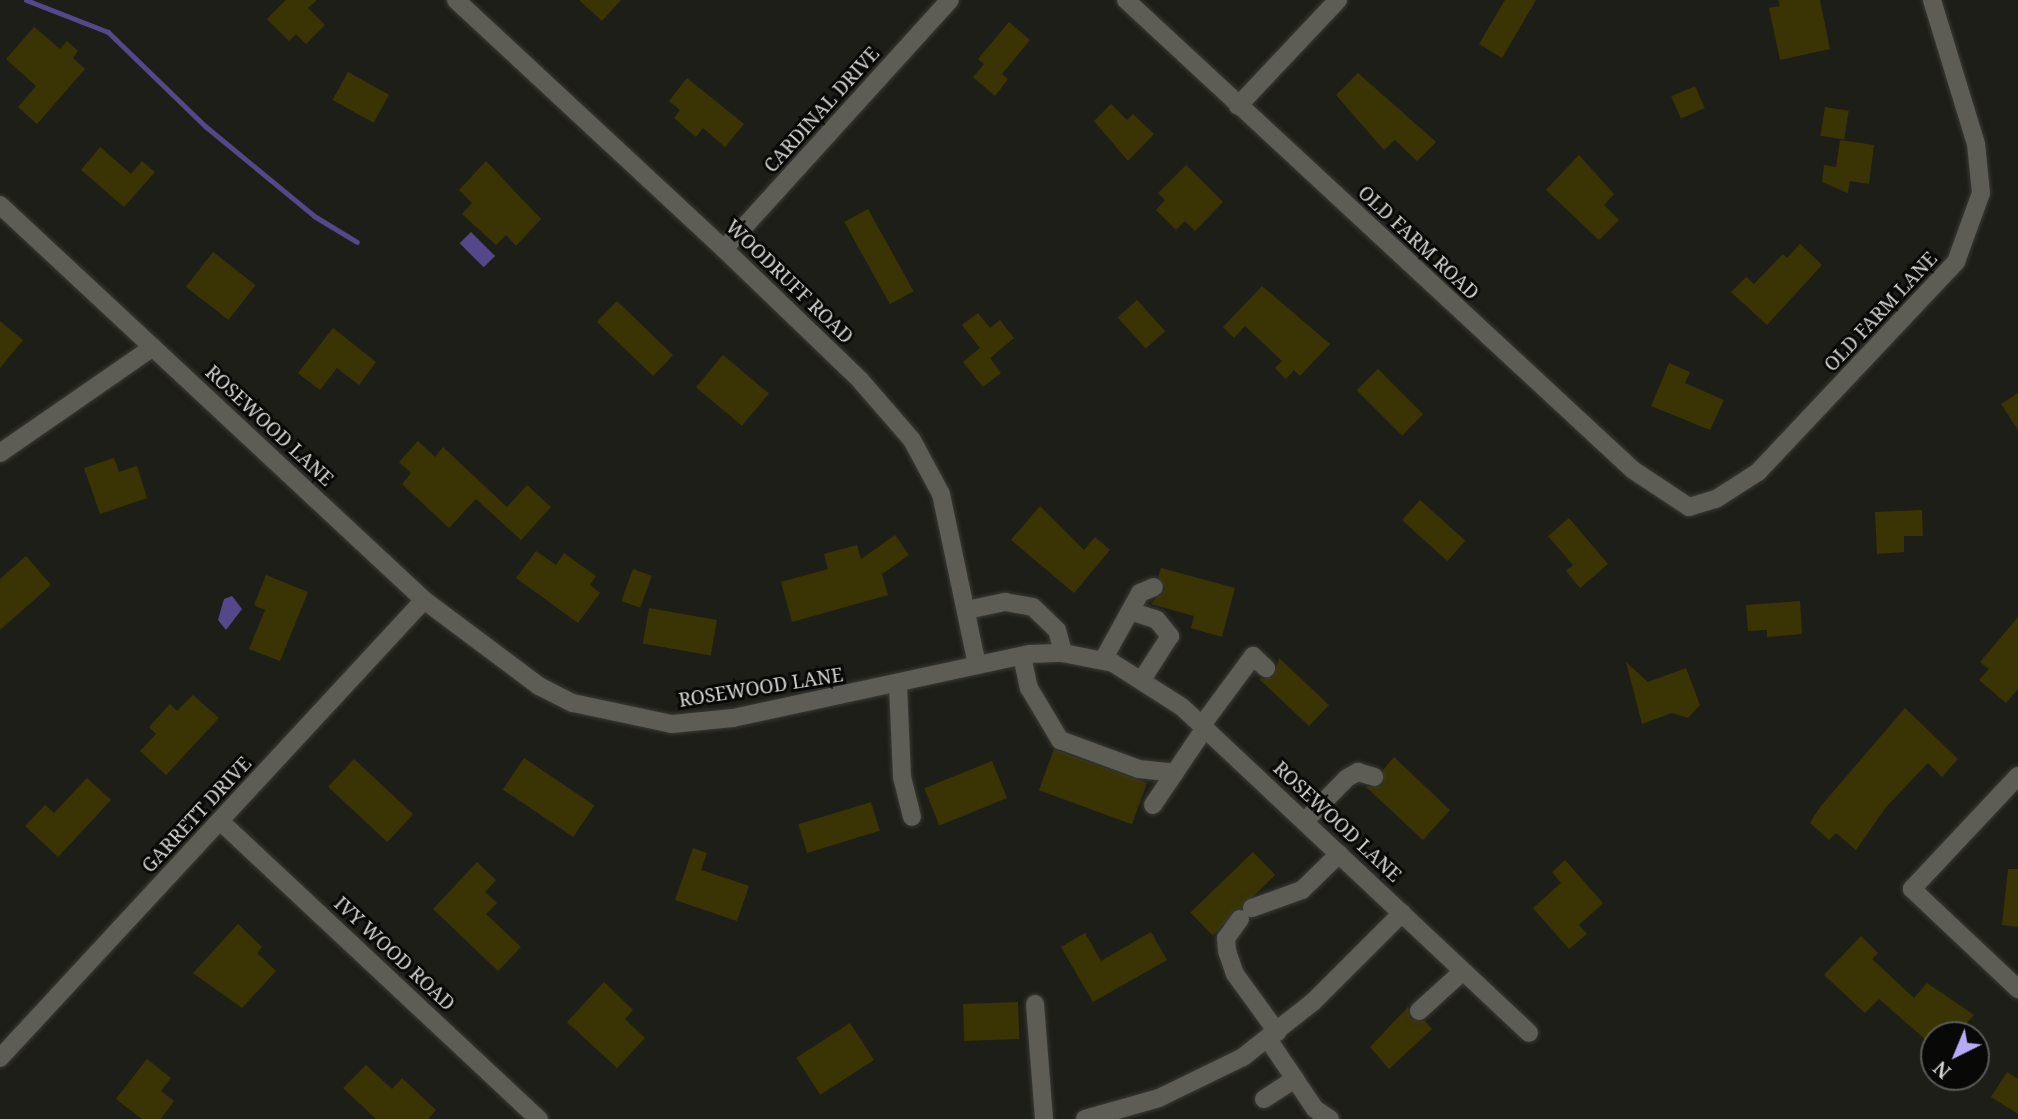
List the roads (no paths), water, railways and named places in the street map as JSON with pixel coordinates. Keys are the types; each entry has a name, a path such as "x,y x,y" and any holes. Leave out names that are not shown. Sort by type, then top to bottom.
{"street":[{"name":"WOODRUFF ROAD","path":"456,0 724,248 860,380 912,440 941,494 977,665"},
{"name":"CARDINAL DRIVE","path":"724,248 950,0"},
{"name":"OLD FARM ROAD","path":"1126,0 1633,470 1689,508"},
{"path":"1238,106 1338,0"},
{"name":"OLD FARM LANE","path":"1689,508 1716,499 1758,472 1956,262 1974,222 1979,169 1932,0"},
{"name":"ROSEWOOD LANE","path":"0,205 424,600 539,686 573,704 629,718 672,724 733,718 898,685 1022,656 1063,653 1103,660 1143,678 1203,726 1529,1033"},
{"path":"0,453 153,347"},
{"path":"1103,660 1140,593 1154,587"},
{"name":"GARRETT DRIVE","path":"0,1058 424,600"},
{"path":"967,610 1005,602 1033,607 1057,630 1063,653"},
{"path":"1130,611 1157,620 1170,636 1143,678"},
{"path":"1022,656 1029,688 1060,740 1139,769 1175,773"},
{"path":"1153,805 1252,656 1266,668"},
{"path":"898,685 902,777 912,817"},
{"path":"1305,821 1347,778 1358,772 1374,777"},
{"path":"2018,776 1912,889 2018,989"},
{"name":"IVY WOOD ROAD","path":"220,821 539,1119"},
{"path":"1317,1115 1235,974 1227,951 1226,937 1246,913 1302,890 1339,854"},
{"path":"1085,1119 1149,1110 1273,1036 1402,913"},
{"path":"1419,1011 1463,971"},
{"path":"1035,1004 1044,1119"},
{"path":"1264,1099 1295,1079"}],"waterway":[{"path":"26,0 108,32 205,126 314,216 357,242"}]}
